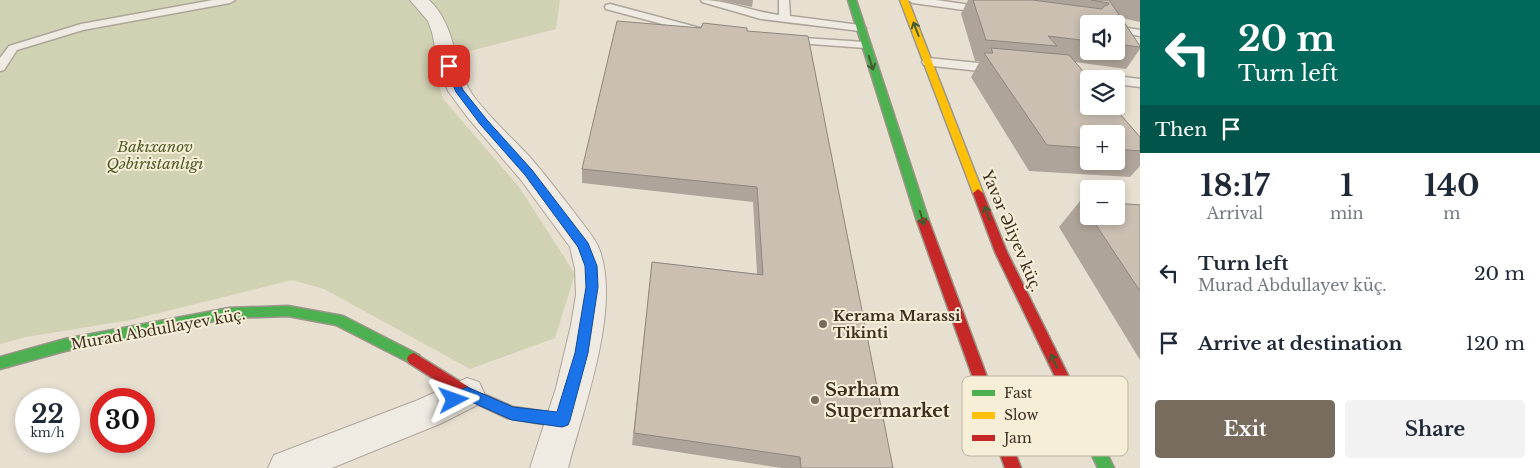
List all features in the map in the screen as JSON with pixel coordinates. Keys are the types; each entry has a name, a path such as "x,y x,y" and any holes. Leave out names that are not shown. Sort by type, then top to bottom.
{"main road":[{"path":"852,0 932,248 979,376"},
{"name":"Yavər Əliyev küç.","path":"904,0 1002,252 1062,376"},
{"name":"Murad Abdullayev küç.","path":"0,363 65,345 230,313 288,311 338,320 406,354 467,393 512,413 562,420"},
{"path":"1009,456 1013,468"},
{"name":"Yavər Əliyev küç.","path":"1100,456 1106,468"}],"street":[{"path":"419,0 429,8 442,28 449,66 459,90 484,122 529,172 584,246 591,266 592,287 582,353 549,468"},
{"path":"288,468 430,412 467,393"}],"lane":[{"path":"0,67 14,48 81,26 230,0"},
{"path":"706,0 742,12 860,28"},
{"path":"784,0 786,19"},
{"path":"913,0 1001,13"},
{"path":"610,7 660,22 710,32"},
{"path":"1125,30 1140,33"},
{"path":"781,39 865,45"},
{"path":"928,62 1015,70"},
{"path":"1053,74 1080,77"},
{"path":"1125,81 1140,82"}],"green space":[{"name":"Bakıxanov Qəbiristanlığı","path":"0,0 560,0 556,29 430,61 444,100 519,187 575,274 555,338 470,369 324,289 292,280 131,320 26,337 0,344"}],"building":[{"path":"973,0 1032,0 1102,9 1109,3 1091,0 1109,0 1119,15 1080,15 1080,40 1048,36 1057,46 986,40"},
{"path":"617,21 701,28 703,23 747,28 747,31 808,36 893,468 801,468 800,457 634,433 652,262 763,275 757,187 582,169"},
{"path":"1125,24 1140,46 1125,45"},
{"path":"991,48 1069,55 1082,70 1080,70 1080,115 1121,115 1140,137 1140,151 1125,150 1125,125 1080,125 1080,147 1047,145 984,53 993,53"},
{"path":"1125,204 1140,205 1140,291 1096,225 1125,225"}],"traffic: fast":[{"path":"852,0 923,221"},
{"path":"0,363 65,345 229,313 288,311 338,320 414,359"},
{"path":"1100,456 1106,468"}],"traffic: slow":[{"path":"904,0 978,193"}],"traffic: jam":[{"path":"978,193 1001,252 1062,376"},
{"path":"923,221 979,376"},
{"path":"414,359 467,393 512,413 562,420"},
{"path":"1009,456 1013,468"}],"place":[{"name":"Kerama Marassi Tikinti","path":"823,324"},
{"name":"Sərham Supermarket","path":"815,400"}],"route":[{"path":"449,66 459,90 484,122 529,172 584,246 591,266 592,287 582,353 562,420 512,413 467,393 454,400"}]}
